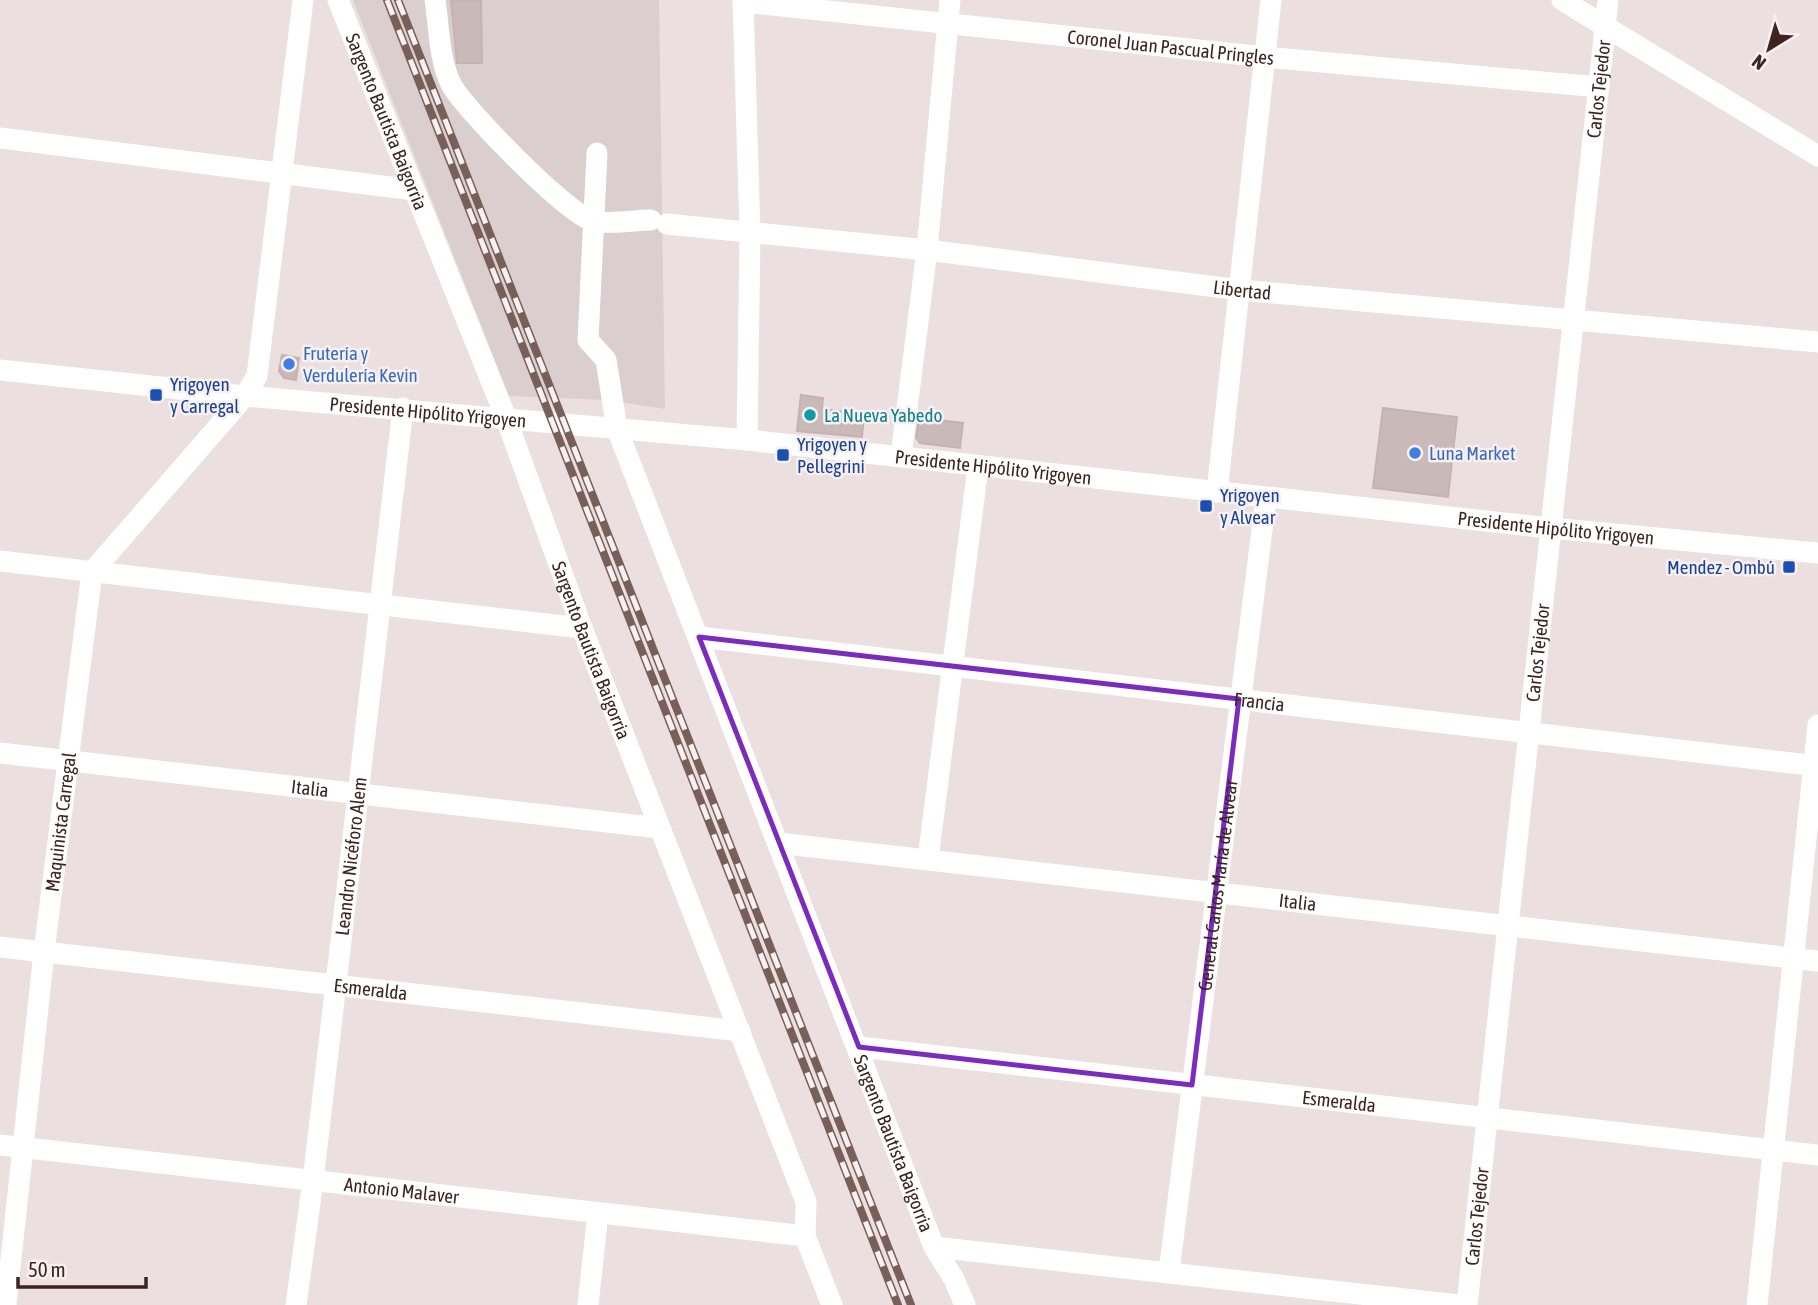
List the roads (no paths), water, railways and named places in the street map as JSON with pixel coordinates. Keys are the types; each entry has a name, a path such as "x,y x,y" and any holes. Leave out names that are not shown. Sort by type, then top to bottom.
{"street":[{"path":"92,572 245,396 257,376 303,0"},
{"name":"Sargento Bautista Baigorria","path":"338,0 506,418 582,628 806,1202 804,1236 832,1305"},
{"path":"435,0 443,56 451,84 489,132 572,208 591,221"},
{"path":"901,456 927,250 950,0"},
{"path":"1217,492 1271,0"},
{"path":"1562,0 1605,29 1818,156"},
{"name":"Carlos Tejedor","path":"1467,1305 1608,0"},
{"path":"743,1 750,233 747,440"},
{"name":"Coronel Juan Pascual Pringles","path":"743,1 1265,57 1599,87"},
{"path":"0,138 414,190"},
{"name":"Sargento Bautista Baigorria","path":"597,153 591,221 588,340 606,360 618,429 859,1047 934,1247 954,1279 965,1305"},
{"name":"Libertad","path":"591,221 659,222 927,250 1240,290 1818,342"},
{"name":"Presidente Hipólito Yrigoyen","path":"0,370 245,396 747,440 1550,528 1818,553"},
{"name":"Leandro Nicéforo Alem","path":"296,1305 313,1181 403,408"},
{"path":"928,859 978,467"},
{"name":"General Carlos María de Alvear","path":"1169,1272 1266,498"},
{"path":"0,561 582,628"},
{"name":"Maquinista Carregal","path":"6,1305 44,953 92,572"},
{"name":"Francia","path":"699,637 1816,765"},
{"path":"1757,1305 1816,765 1818,725"},
{"name":"Italia","path":"0,753 660,828"},
{"name":"Italia","path":"778,843 1818,961"},
{"name":"Esmeralda","path":"0,947 740,1031"},
{"name":"Esmeralda","path":"859,1047 1818,1155"},
{"name":"Antonio Malaver","path":"0,1145 804,1236"},
{"path":"588,1305 598,1213"},
{"path":"934,1247 1459,1305"}],"railway":[{"path":"387,0 898,1305"},
{"path":"398,0 911,1305"}],"place":[{"name":"Frutería y Verdulería Kevin","path":"289,364"},
{"name":"Yrigoyen y Carregal","path":"156,395"},
{"name":"La Nueva Yabedo","path":"810,415"},
{"name":"Luna Market","path":"1415,453"},
{"name":"Yrigoyen y Pellegrini","path":"783,455"},
{"name":"Yrigoyen y Alvear","path":"1206,506"},
{"name":"Mendez - Ombú","path":"1789,567"}]}
